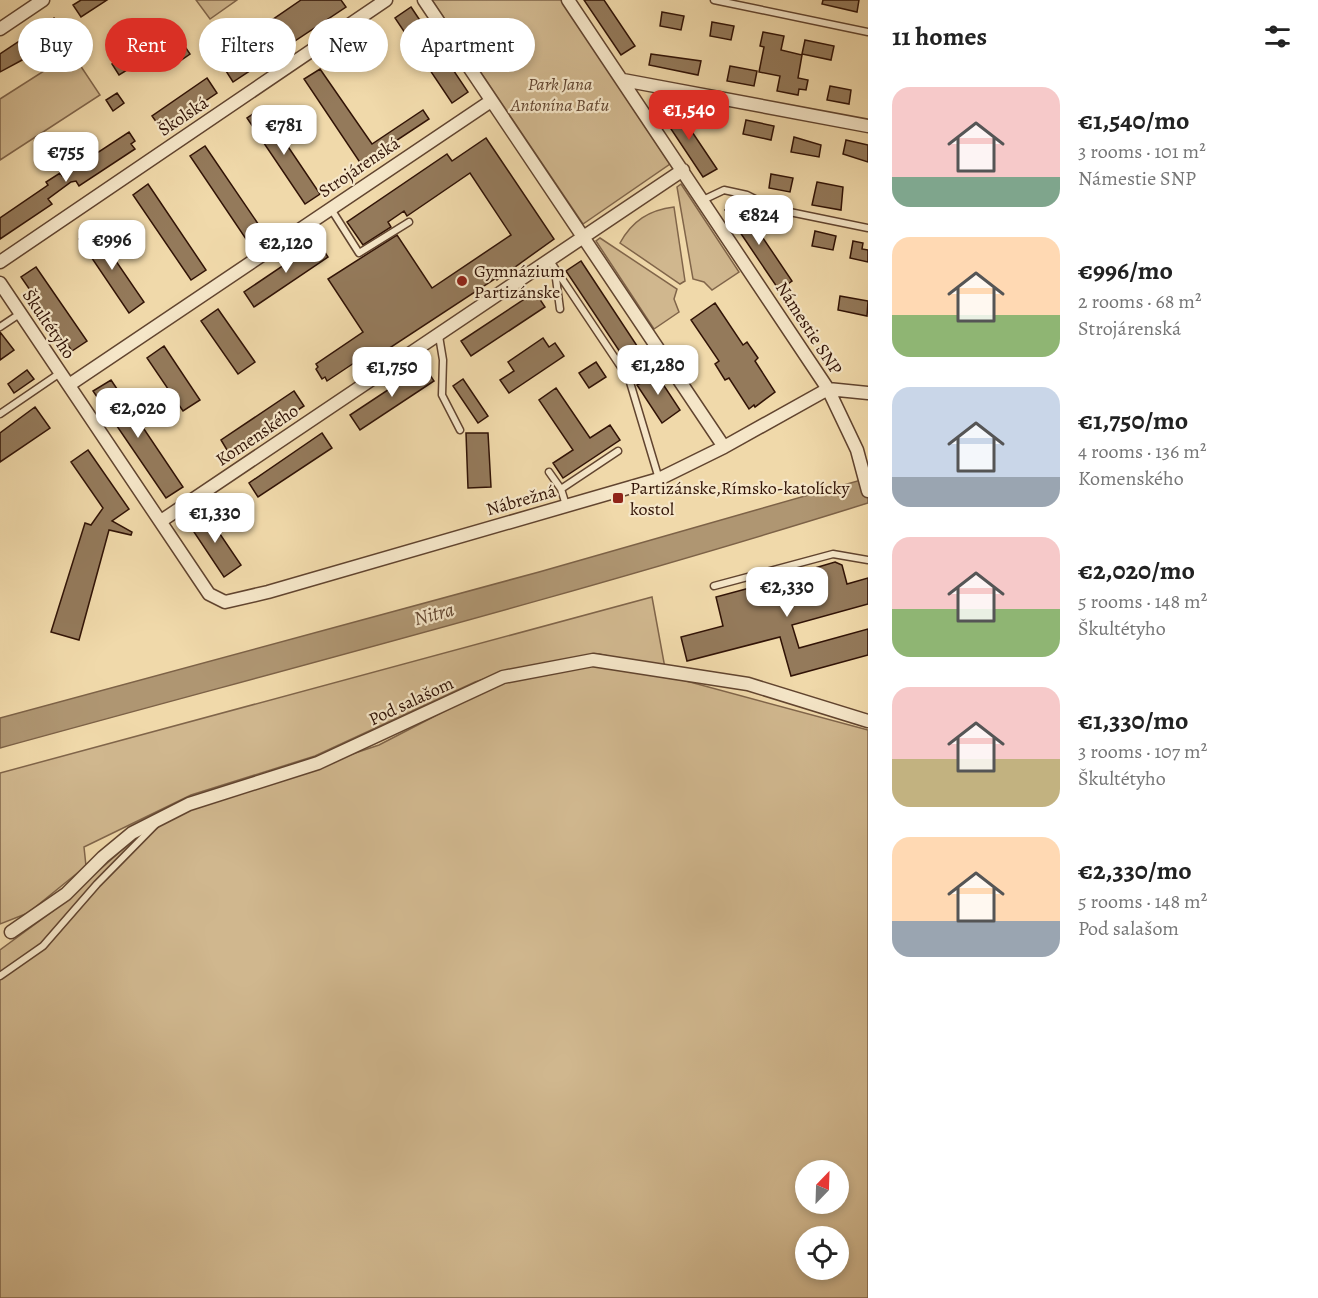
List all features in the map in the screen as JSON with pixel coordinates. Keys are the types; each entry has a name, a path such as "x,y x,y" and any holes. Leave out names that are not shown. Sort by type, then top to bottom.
{"street":[{"path":"0,29 43,0"},
{"name":"Školská","path":"0,262 387,0"},
{"path":"424,0 724,447"},
{"name":"Námestie SNP","path":"568,0 828,389 857,451 868,491"},
{"path":"623,80 868,126"},
{"name":"Strojárenská","path":"69,385 491,101"},
{"path":"583,239 683,170"},
{"name":"Komenského","path":"161,521 439,336 552,264 583,239"},
{"name":"Škultétyho","path":"0,283 209,594"},
{"path":"828,389 868,393"},
{"name":"Nábrežná","path":"209,594 225,602 268,592 659,479 724,447 828,389"},
{"name":"Pod salašom","path":"11,932 66,894 103,857 132,833 189,804 318,763 503,677 594,660 748,684 868,721"}],"lane":[{"path":"714,0 868,32"},
{"path":"703,200 724,190 747,195 775,209 868,228"},
{"path":"331,208 359,253 409,222"},
{"path":"552,264 561,309"},
{"path":"552,264 629,379 659,479"},
{"path":"0,327 21,313"},
{"path":"439,336 443,360 442,395 460,430"},
{"path":"629,379 662,357"},
{"path":"0,414 60,372"},
{"path":"561,489 618,451"},
{"path":"549,472 561,489 566,505"},
{"path":"714,586 833,554 868,560"},
{"path":"0,976 43,946 97,884 162,818"}],"green space":[{"path":"196,0 237,0 211,18"},
{"name":"Park Jana Antonína Baťu","path":"432,0 561,0 670,164 583,224 481,72 535,72 535,18 444,18"},
{"path":"42,72 85,72 100,95 0,160 0,99"},
{"path":"681,184 739,272 712,290 704,282 693,279 677,187"},
{"path":"674,207 685,281 680,284 620,243 642,218"},
{"path":"600,238 677,289 674,299 679,312 654,329 596,241"},
{"path":"652,597 665,668 599,654 505,672 475,682 315,756 191,795 84,847 86,866 28,913 0,924 0,773"},
{"path":"593,664 664,675 868,730 868,1298 0,1298 0,950 53,911 131,842 154,827 186,810 379,745 495,685"}],"water":[{"name":"Nitra","path":"868,478 868,503 544,599 0,748 0,718 539,572"}],"building":[{"path":"81,0 107,0 81,17 73,5"},
{"path":"301,0 341,0 346,7 329,18 308,18 308,32 296,40 296,18 275,18"},
{"path":"584,0 604,0 635,46 621,55"},
{"path":"823,0 859,0 857,12 822,4"},
{"path":"411,7 418,18 400,18 400,25 395,18"},
{"path":"662,12 684,16 681,30 660,26"},
{"path":"712,22 734,26 731,40 710,36"},
{"path":"763,32 784,36 781,50 802,55 798,78 808,80 806,90 799,89 798,95 777,91 780,76 759,72 764,47 760,46"},
{"path":"805,40 834,46 831,60 802,54"},
{"path":"18,42 18,62 0,72 0,54"},
{"path":"651,54 701,61 698,75 649,65"},
{"path":"730,66 757,71 754,86 727,81"},
{"path":"227,72 248,72 233,82"},
{"path":"315,72 322,72 372,144 423,110 429,119 361,164 304,79"},
{"path":"431,72 455,72 468,92 452,103"},
{"path":"207,78 217,93 162,130 152,116"},
{"path":"830,86 851,90 849,104 827,100"},
{"path":"117,93 124,103 113,111 106,100"},
{"path":"674,105 717,169 703,177 661,114"},
{"path":"262,108 320,194 305,204 247,118"},
{"path":"746,120 774,126 771,140 743,134"},
{"path":"129,132 135,141 131,144 135,149 79,186 76,181 71,182 48,199 52,204 0,239 0,218 48,185 46,182 60,173 62,176"},
{"path":"794,137 821,145 819,157 791,152"},
{"path":"486,138 554,239 497,280 496,278 379,355 375,349 327,381 325,377 322,379 316,369 318,367 316,364 363,332 328,279 397,235 432,288 511,235 470,173 407,216 404,211 388,222 391,227 363,245 347,222 447,154 452,161"},
{"path":"846,140 868,145 868,162 843,154"},
{"path":"205,146 263,231 248,242 190,156"},
{"path":"771,174 793,178 790,192 769,188"},
{"path":"817,182 843,187 841,210 812,205"},
{"path":"148,184 206,270 191,280 133,195"},
{"path":"738,201 792,281 779,290 725,210"},
{"path":"94,229 144,302 129,313 79,239"},
{"path":"815,231 836,236 833,250 812,246"},
{"path":"853,241 863,243 862,249 868,250 868,262 850,258"},
{"path":"318,242 328,257 254,307 244,292"},
{"path":"581,261 647,361 632,370 566,271"},
{"path":"36,267 87,341 72,351 21,277"},
{"path":"535,292 545,307 471,356 461,341"},
{"path":"840,296 868,301 867,316 838,310"},
{"path":"715,303 743,345 747,342 758,358 755,361 775,392 755,407 754,405 749,409 729,378 725,380 715,364 719,361 691,320"},
{"path":"218,309 255,362 238,374 201,321"},
{"path":"0,332 14,350 0,360"},
{"path":"543,338 549,347 555,343 564,356 509,393 500,380 514,371 508,362"},
{"path":"164,346 200,400 183,411 147,358"},
{"path":"596,362 606,377 589,388 579,373"},
{"path":"424,366 434,381 360,430 350,415"},
{"path":"653,369 680,410 662,423 637,385 641,383 638,379"},
{"path":"27,370 34,379 14,393 8,384"},
{"path":"463,379 488,416 478,423 453,386"},
{"path":"111,380 183,487 166,498 93,391"},
{"path":"556,388 590,438 610,425 620,440 563,478 553,463 573,450 539,400"},
{"path":"294,391 304,406 230,455 221,440"},
{"path":"35,407 50,428 0,462 0,433"},
{"path":"322,433 332,448 258,497 249,483"},
{"path":"466,433 488,433 491,487 468,488"},
{"path":"88,450 129,509 112,521 132,532 131,535 109,530 79,640 51,632 85,523 91,525 103,508 71,462"},
{"path":"205,512 241,565 224,577 188,523"},
{"path":"835,562 842,565 847,584 868,578 868,604 792,625 799,648 868,629 868,655 791,676 780,637 687,661 681,637 723,626 716,597 757,586 755,581 772,576 774,580"}],"place":[{"name":"Gymnázium Partizánske","path":"462,281"},
{"name":"Partizánske,Rímsko-katolícky kostol","path":"618,498"}]}
